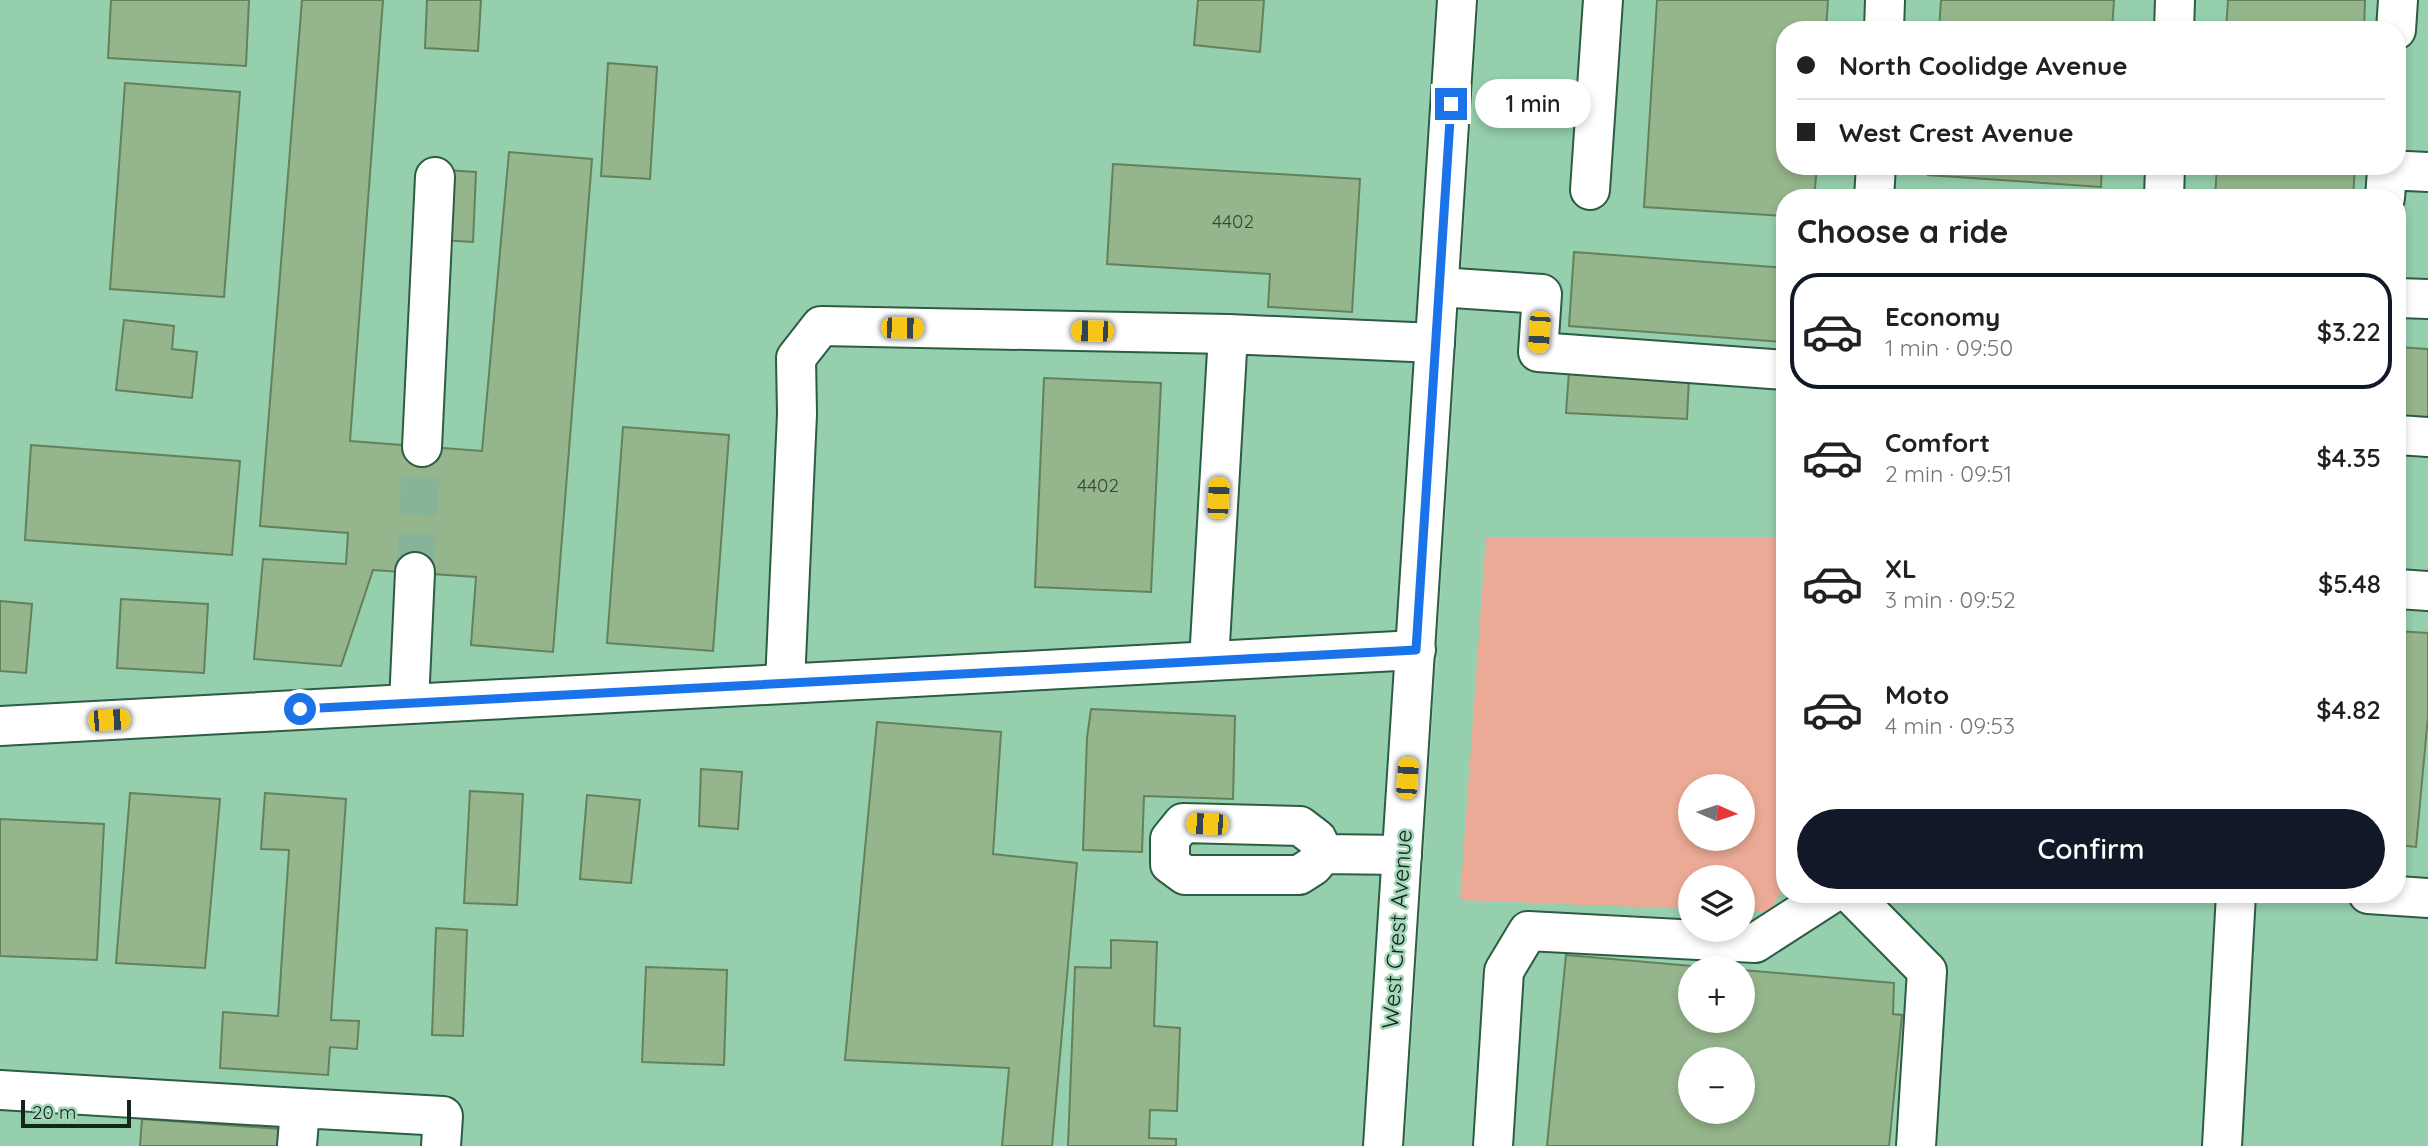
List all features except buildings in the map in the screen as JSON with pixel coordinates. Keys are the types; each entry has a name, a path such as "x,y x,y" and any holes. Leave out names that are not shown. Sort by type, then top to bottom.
{"street":[{"name":"West Crest Avenue","path":"1383,1146 1457,0"},
{"path":"1590,190 1603,0"},
{"path":"1884,21 1885,0"},
{"path":"2174,21 2175,0"},
{"path":"2397,21 2398,0"},
{"path":"2387,178 2428,172"},
{"path":"422,447 435,177"},
{"path":"1439,287 1542,294 1538,352 1776,369"},
{"path":"2406,298 2428,299"},
{"path":"785,682 797,414 796,358 821,326 1228,334 1435,343"},
{"path":"1209,661 1228,334"},
{"path":"2406,436 2428,437"},
{"path":"409,703 415,572"},
{"path":"2406,590 2428,591"},
{"path":"0,726 1416,650"},
{"path":"1323,854 1402,855"},
{"path":"2406,897 2428,898"},
{"path":"1493,1146 1504,971 1528,931 1755,943 1817,903"},
{"path":"1860,903 1927,971 1916,1146"},
{"path":"2222,1146 2236,903"},
{"path":"0,1090 443,1116 441,1146"},
{"path":"297,1146 300,1108"}],"shaded area":[{"path":"0,0 1436,0 1396,632 0,707"},
{"path":"1479,0 2428,0 2428,1146 1405,1146"},
{"path":"1486,537 1776,537 1776,900 1769,912 1755,911 1755,865 1678,865 1678,909 1460,900"},
{"path":"1393,670 1362,1146 0,1146 0,745"}],"tunnel":[{"path":"415,572 422,447"}],"route":[{"path":"300,709 1416,650 1451,104"}]}
